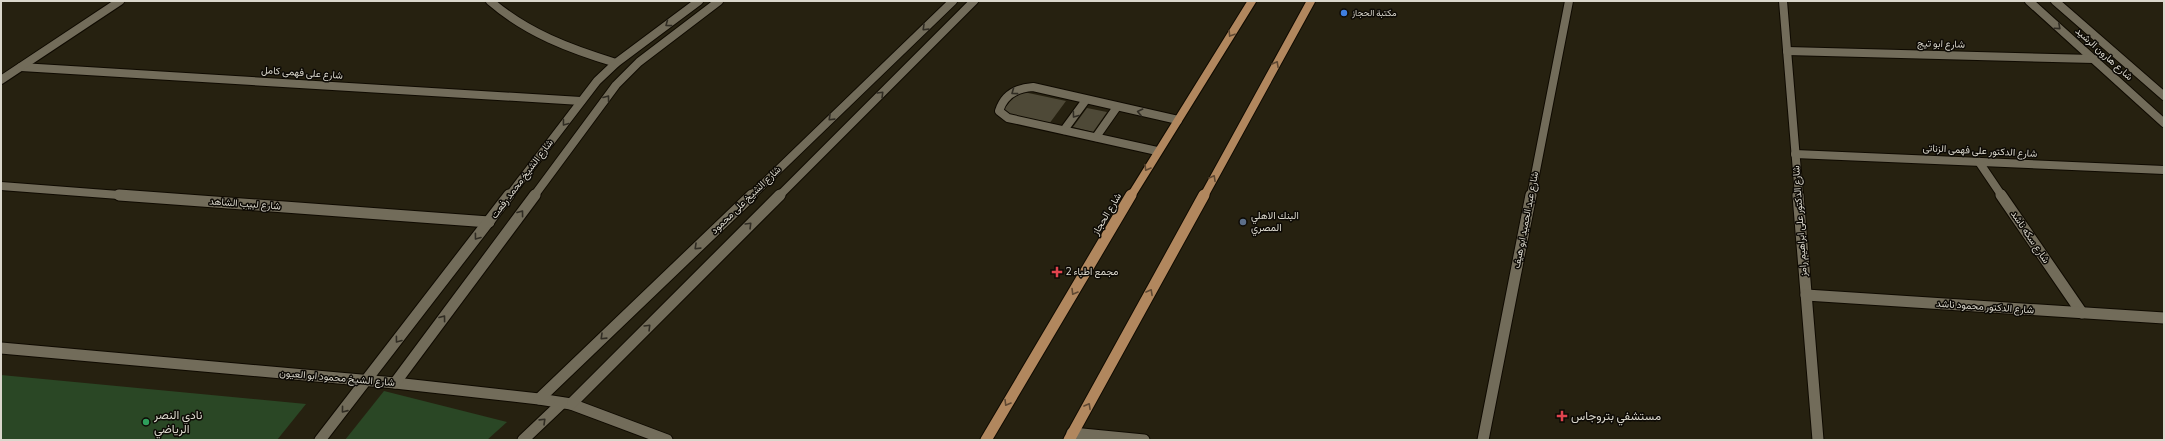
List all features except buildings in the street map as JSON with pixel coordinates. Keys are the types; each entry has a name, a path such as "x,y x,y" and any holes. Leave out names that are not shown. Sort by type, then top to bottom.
{"main road":[{"name":"شارع الحجاز","path":"986,440 1157,151 1252,1"},
{"path":"1071,437 1311,1"}],"street":[{"path":"1,80 120,1"},
{"path":"490,1 522,26 548,40 616,63"},
{"name":"شارع الشيخ محمد رفعت","path":"320,440 368,380 597,81 616,63 699,1"},
{"name":"شارع الشيخ محمد رفعت","path":"395,383 616,85 639,62 719,1"},
{"name":"شارع الشيخ على محمود","path":"539,399 953,1"},
{"name":"شارع الشيخ على محمود","path":"523,440 566,403 974,1"},
{"name":"شارع عبد الحميد ابو هيف","path":"1483,440 1569,1"},
{"name":"شارع الدكتور على ابراهيم رامز","path":"1783,1 1818,440"},
{"name":"شارع هارون الرشيد","path":"2029,1 2164,123"},
{"name":"شارع هارون الرشيد","path":"2055,1 2164,96"},
{"name":"شارع ابو تيج","path":"1787,51 2094,59"},
{"name":"شارع على فهمى كامل","path":"21,67 581,102"},
{"path":"1157,151 1008,118 1002,115 999,111 1000,106 1013,91 1026,87 1178,120"},
{"path":"1064,130 1086,100"},
{"path":"1096,138 1117,107"},
{"name":"شارع الدكتور على فهمى الزناتى","path":"1795,154 2164,170"},
{"name":"شارع سكه ناشد","path":"1979,162 2082,313"},
{"name":"شارع لبيب الشاهد","path":"1,186 489,222"},
{"name":"شارع الدكتور محمود ناشد","path":"1806,295 2164,318"},
{"name":"شارع الشيخ محمود ابو العيون","path":"1,348 368,380 539,399 566,403 667,440"},
{"path":"1071,437 1144,440"}],"green space":[{"name":"نادي النصر الرياضي","path":"1,375 306,404 277,440 1,440"},
{"path":"384,391 507,422 487,440 345,440"}],"place":[{"name":"مكتبة الحجاز","path":"1344,13"},
{"name":"البنك الاهلي المصري","path":"1243,222"},
{"name":"مجمع اطباء 2","path":"1057,272"},
{"name":"مستشفي بتروجاس","path":"1562,416"},
{"name":"نادي النصر الرياضي","path":"146,422"}]}
